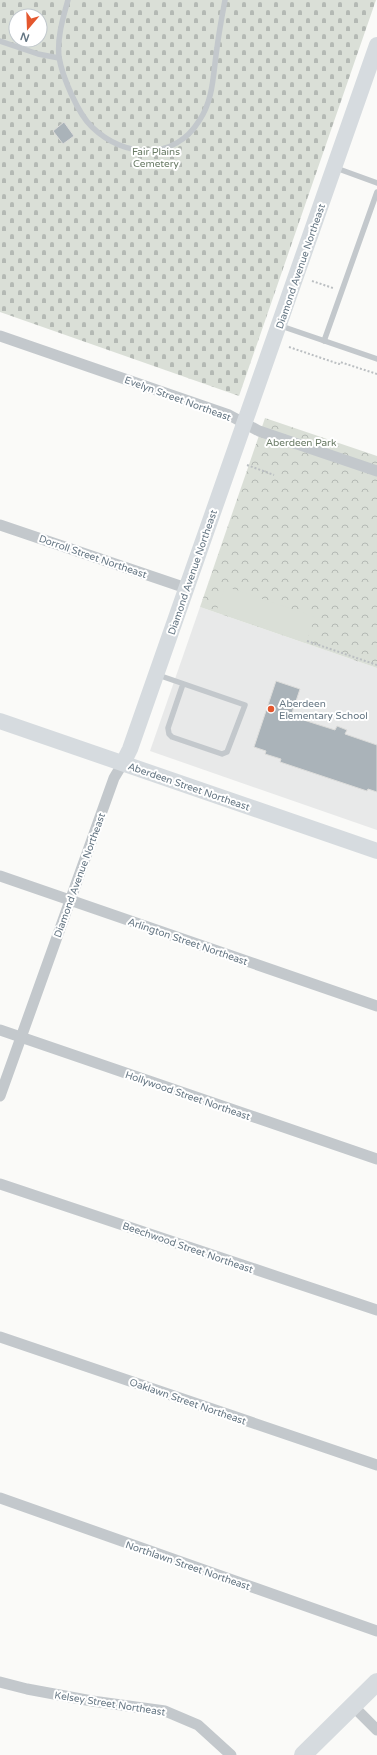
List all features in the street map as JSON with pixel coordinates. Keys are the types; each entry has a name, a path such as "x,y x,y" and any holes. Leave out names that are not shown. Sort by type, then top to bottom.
{"main road":[{"path":"303,1755 377,1682"}],"street":[{"name":"Diamond Avenue Northeast","path":"0,1096 114,778 130,749 334,168 373,70 377,45"},
{"name":"Evelyn Street Northeast","path":"0,336 230,416 259,431 377,471"},
{"name":"Dorroll Street Northeast","path":"0,525 186,588"},
{"name":"Aberdeen Street Northeast","path":"0,721 377,851"},
{"name":"Arlington Street Northeast","path":"0,876 377,1006"},
{"name":"Hollywood Street Northeast","path":"0,1030 377,1159"},
{"name":"Beechwood Street Northeast","path":"0,1184 377,1310"},
{"name":"Oaklawn Street Northeast","path":"0,1337 377,1465"},
{"name":"Northlawn Street Northeast","path":"0,1498 377,1631"},
{"name":"Kelsey Street Northeast","path":"0,1682 27,1689 92,1701 166,1711 198,1725 231,1755"},
{"path":"353,1706 377,1730"}],"lane":[{"path":"68,0 58,44 59,58 79,110 91,127 101,135 120,146 141,151 151,151 171,147 178,143 195,127 208,103 213,84 225,0"},
{"path":"0,41 38,54 59,58"},
{"path":"334,168 377,183"},
{"path":"324,341 377,192"},
{"path":"279,325 377,359"},
{"path":"156,674 245,705 227,752 222,754 172,737 169,734 168,728 183,684"}],"path":[{"path":"312,281 342,291"},
{"path":"289,346 339,364 340,362 377,374"},
{"path":"246,465 274,475"},
{"path":"307,641 377,665"}],"shaded area":[{"name":"Aberdeen Elementary School","path":"200,607 377,668 377,830 150,751"}],"green space":[{"name":"Fair Plains Cemetery","path":"0,0 376,0 239,396 0,312"},
{"name":"Aberdeen Park","path":"265,418 377,456 377,668 200,607"},
{"path":"225,586 315,617 306,643 216,612"}],"building":[{"path":"64,122 74,136 63,144 53,131"},
{"name":"Aberdeen Elementary School","path":"276,681 300,689 291,716 335,730 337,726 347,730 345,734 377,745 377,792 368,789 367,791 280,762 281,759 265,754 266,751 254,747"}],"place":[{"name":"Aberdeen Elementary School","path":"271,709"}]}
